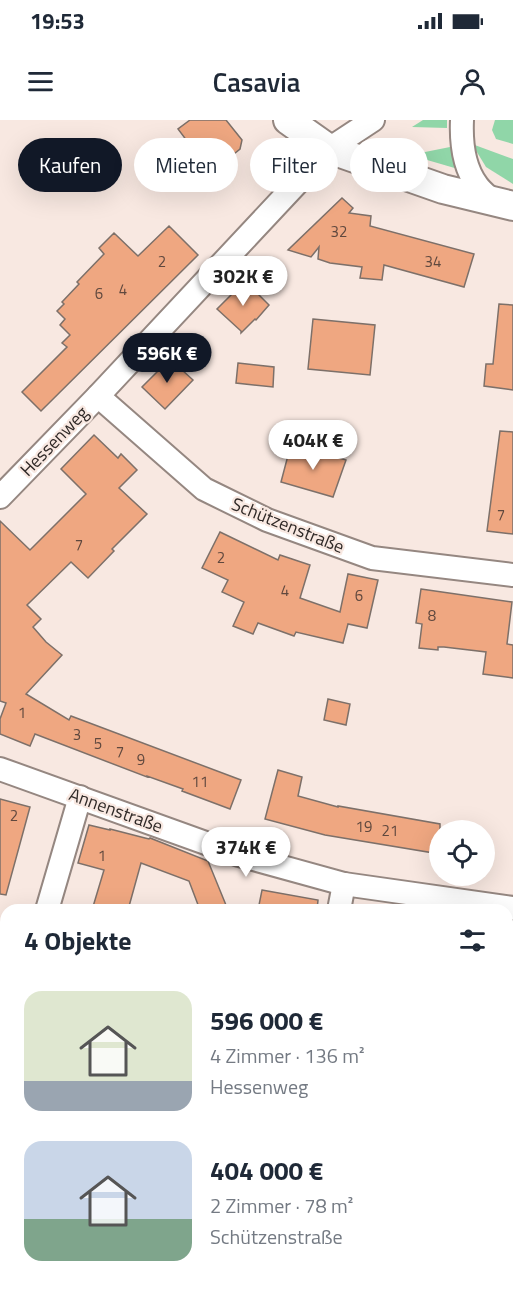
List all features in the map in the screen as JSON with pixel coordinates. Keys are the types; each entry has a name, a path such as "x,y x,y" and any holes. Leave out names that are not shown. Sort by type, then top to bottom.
{"street":[{"path":"288,120 313,138"},
{"name":"Hessenweg","path":"338,143 373,120"},
{"path":"462,120 461,142 468,166 477,185 503,204"},
{"path":"338,152 443,189 503,204"},
{"name":"Hessenweg","path":"0,497 289,192"},
{"name":"Schützenstraße","path":"98,396 204,489 267,520 372,558 513,575"},
{"name":"Annenstraße","path":"0,769 239,855 344,884 485,904"},
{"path":"49,904 80,797"},
{"path":"340,904 344,884"}],"green space":[{"path":"423,120 447,120 447,128 412,127"},
{"path":"495,120 513,120 513,144 496,139 492,130"},
{"path":"472,144 513,159 513,184 486,167"},
{"path":"450,147 458,169 428,160 428,151"}],"building":[{"path":"190,120 226,120 242,140 240,149 238,151 238,138 185,138 178,129"},
{"path":"342,198 353,208 349,213 371,216 370,226 474,254 464,287 384,265 382,280 360,278 362,267 318,259 319,247 311,257 288,250"},
{"path":"169,226 198,255 41,411 22,392 67,347 62,343 70,335 60,325 65,319 57,311 64,304 62,302 79,284 77,282 104,254 99,248 114,233 138,256"},
{"path":"245,281 269,305 241,333 217,309"},
{"path":"499,304 513,305 513,390 484,386 486,364 493,364"},
{"path":"313,319 375,325 370,375 308,369"},
{"path":"170,359 193,380 165,409 142,387"},
{"path":"238,363 274,367 273,387 236,383"},
{"path":"500,431 513,432 513,534 487,531"},
{"path":"94,435 118,458 121,454 137,470 119,488 147,514 112,549 114,551 88,578 71,562 27,605 41,619 33,627 62,655 26,694 69,720 71,716 241,780 230,809 35,734 30,746 0,734 0,719 6,703 0,701 0,521 30,550 86,494 61,469"},
{"path":"291,444 346,460 333,497 281,482"},
{"path":"220,532 278,560 280,555 310,565 300,598 340,612 348,574 378,580 367,628 348,624 343,643 296,632 294,636 258,623 253,634 233,626 244,602 222,592 228,580 202,568"},
{"path":"421,589 512,602 507,644 513,645 513,678 483,674 486,652 444,647 438,647 438,650 419,648 422,624 416,623"},
{"path":"328,699 350,704 346,725 324,720"},
{"path":"278,770 302,777 298,796 338,807 429,822 429,852 325,835 265,819"},
{"path":"0,799 30,807 6,895 0,894"},
{"path":"89,825 150,838 208,861 226,904 198,904 189,881 141,863 130,904 94,904 104,870 78,863"},
{"path":"262,890 318,900 318,904 259,904"}]}
